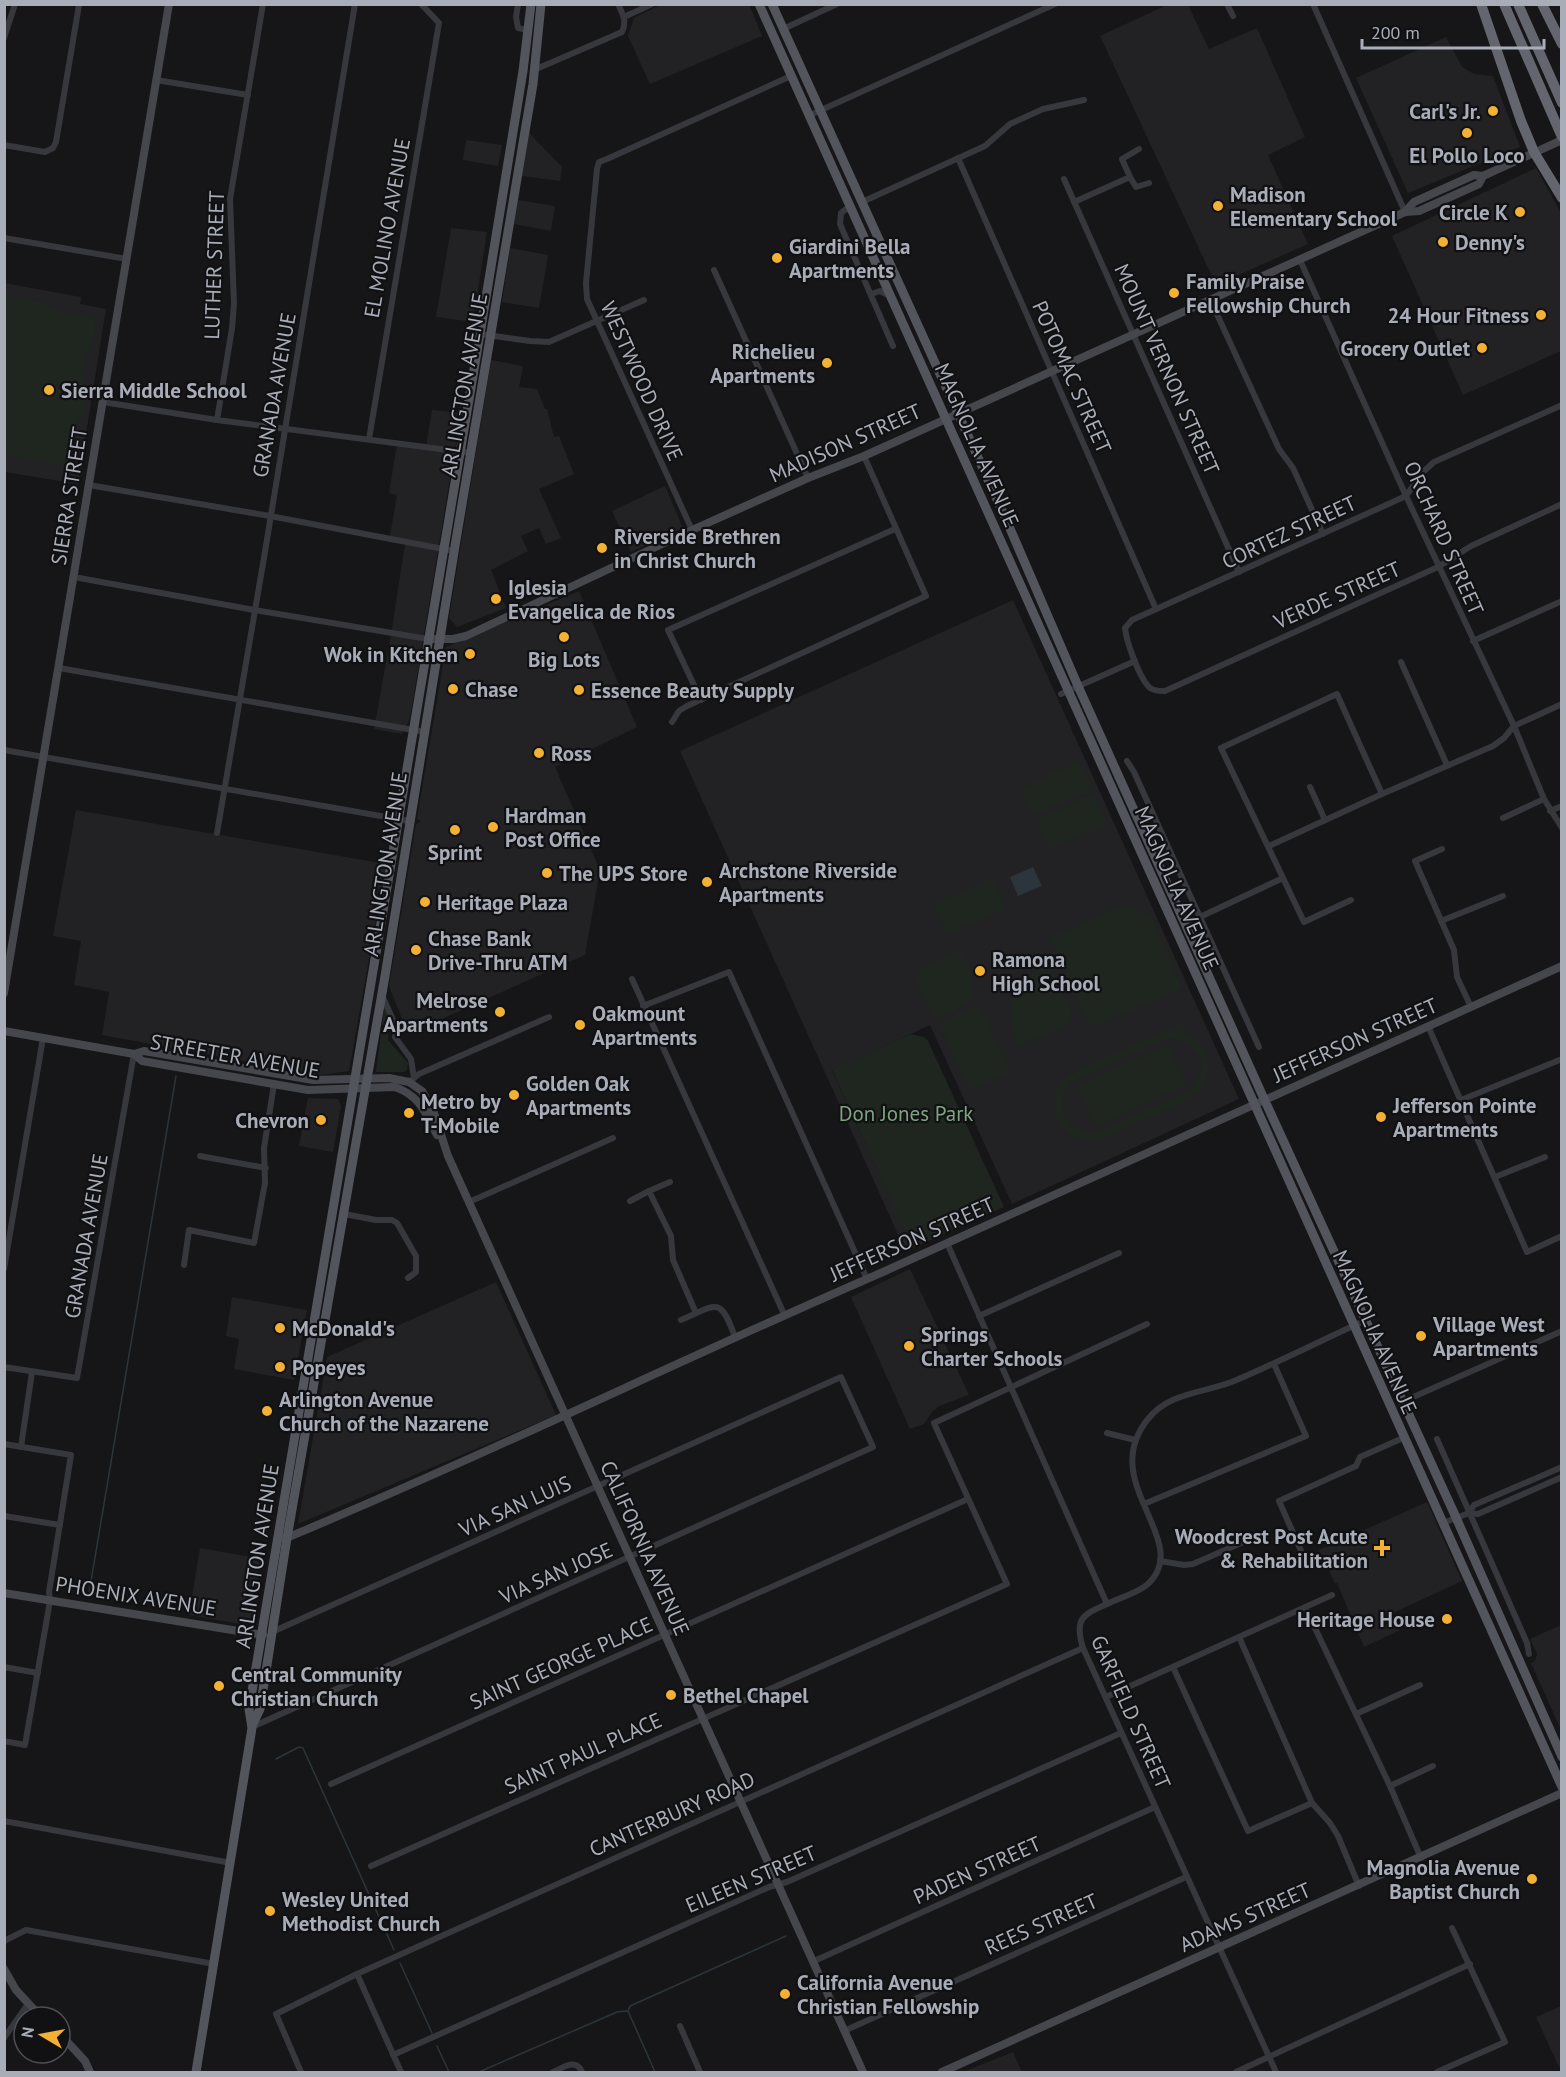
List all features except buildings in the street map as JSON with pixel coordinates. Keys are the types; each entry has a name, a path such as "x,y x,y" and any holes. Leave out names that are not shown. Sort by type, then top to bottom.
{"highway":[{"path":"1481,4 1521,122 1534,152 1562,198"},
{"path":"1503,4 1560,135"},
{"path":"1518,4 1562,103"},
{"path":"1542,4 1562,44"}],"main road":[{"name":"SIERRA STREET","path":"4,993 169,4"},
{"name":"ARLINGTON AVENUE","path":"252,1728 249,1709 354,1084 405,820 425,732 440,639 459,451 523,71 531,4"},
{"name":"ARLINGTON AVENUE","path":"196,2073 252,1728 260,1709 287,1538 382,994 405,820 413,730 429,639 471,453 535,70 541,4"},
{"name":"MAGNOLIA AVENUE","path":"759,4 945,418 1064,693 1254,1106 1562,1787"},
{"name":"MAGNOLIA AVENUE","path":"772,4 1562,1757"},
{"name":"MADISON STREET","path":"429,639 453,639 466,636 808,478 864,456 1405,212 1419,211 1479,184 1483,176 1534,152 1560,135"},
{"name":"JEFFERSON STREET","path":"277,1542 385,1497 784,1314 1254,1106 1562,966"},
{"name":"STREETER AVENUE","path":"4,1030 134,1054 144,1051 313,1080 366,1084"},
{"name":"STREETER AVENUE","path":"134,1054 142,1061 313,1091 354,1084"},
{"path":"366,1084 389,1078 412,1080"},
{"name":"CALIFORNIA AVENUE","path":"412,1080 422,1091 434,1113 448,1156 862,2073"},
{"path":"366,1084 395,1087 408,1092 419,1101 448,1156"},
{"path":"291,1517 295,1530 302,1531"},
{"name":"PHOENIX AVENUE","path":"4,1593 263,1635"},
{"name":"ADAMS STREET","path":"942,2073 1562,1793"},
{"path":"4,1970 28,2004"},
{"path":"72,2047 85,2061 90,2073"}],"street":[{"path":"4,38 15,4"},
{"name":"LUTHER STREET","path":"217,420 234,304 230,199 263,4"},
{"name":"GRANADA AVENUE","path":"217,833 286,430 355,4"},
{"name":"EL MOLINO AVENUE","path":"369,439 439,23 421,4"},
{"path":"518,4 516,17 518,28 527,30"},
{"path":"523,71 535,70 622,32 625,25 624,17 618,4"},
{"path":"624,17 652,4"},
{"path":"783,28 837,4"},
{"path":"808,116 1055,4"},
{"path":"1227,4 1233,16"},
{"path":"1313,4 1405,212"},
{"path":"4,145 50,151 56,142 78,5"},
{"name":"WESTWOOD DRIVE","path":"692,530 587,299 585,283 599,162 790,76"},
{"path":"156,80 248,95"},
{"path":"862,202 985,146 1010,124 1043,109 1084,100"},
{"path":"1139,149 1122,159 1136,187 1149,183"},
{"name":"POTOMAC STREET","path":"958,158 1156,609"},
{"path":"1074,202 1130,177"},
{"name":"MOUNT VERNON STREET","path":"1064,179 1239,572"},
{"path":"849,207 841,213 840,224 893,346"},
{"path":"4,238 127,259"},
{"name":"ORCHARD STREET","path":"1300,260 1438,567 1514,726 1544,799 1562,828"},
{"path":"714,270 808,478"},
{"path":"871,294 880,291 890,296"},
{"path":"1210,299 1276,444 1293,468 1323,534"},
{"path":"480,334 549,342 644,300"},
{"path":"103,402 286,430 471,453"},
{"name":"CORTEZ STREET","path":"1135,661 1126,638 1125,628 1132,620 1406,496 1423,472 1434,462 1562,405"},
{"path":"672,722 679,711 701,700 926,596 864,456"},
{"path":"89,485 449,550"},
{"name":"VERDE STREET","path":"1135,661 1148,686 1165,691 1438,567 1471,546 1562,504"},
{"path":"701,700 668,630 895,529"},
{"path":"74,577 429,639"},
{"path":"1473,641 1562,601"},
{"path":"1064,693 1135,661"},
{"path":"1401,662 1447,765"},
{"path":"59,668 425,732"},
{"path":"1351,900 1304,922 1221,748 1337,694 1382,794"},
{"path":"1269,846 1493,746 1514,726 1562,704"},
{"path":"4,750 405,820"},
{"path":"1127,761 1259,1047"},
{"path":"1310,787 1325,820"},
{"path":"1503,818 1544,799"},
{"path":"1550,811 1562,806"},
{"path":"1442,849 1415,861 1454,950 1457,977 1471,1007"},
{"path":"1185,924 1283,878"},
{"path":"1441,921 1503,896"},
{"path":"643,1006 729,972 867,1279"},
{"path":"632,979 784,1314"},
{"path":"382,994 397,1029 395,1036 411,1059 412,1080 549,1017"},
{"path":"1428,1026 1527,1252 1562,1236"},
{"path":"4,1269 43,1038"},
{"name":"GRANADA AVENUE","path":"32,1372 77,1378 134,1054"},
{"path":"1461,1100 1562,1059"},
{"path":"184,1264 189,1230 254,1243 266,1168 264,1148 274,1084"},
{"path":"469,1202 613,1138"},
{"path":"200,1156 266,1168"},
{"path":"1495,1177 1545,1157"},
{"path":"630,1201 670,1182"},
{"path":"650,1191 671,1236 673,1260 696,1313"},
{"path":"344,1214 376,1220 392,1220 397,1223 416,1256 416,1272 408,1278"},
{"name":"GARFIELD STREET","path":"947,1243 1107,1604 1087,1613 1081,1620 1078,1632 1083,1648 1276,2073"},
{"path":"980,1316 1119,1253"},
{"path":"681,1320 711,1307 721,1308 725,1311 735,1337"},
{"path":"1107,1604 1146,1586 1153,1578 1160,1561 1161,1549 1158,1536 1133,1479 1132,1469 1136,1440 1149,1417 1166,1403 1188,1394 1220,1386 1274,1364 1366,1320"},
{"path":"968,1499 934,1423 1147,1324"},
{"path":"1402,1402 1562,1331"},
{"path":"1144,1504 1306,1436 1274,1364"},
{"path":"4,1367 32,1372 21,1447"},
{"name":"VIA SAN LUIS","path":"263,1635 599,1487 841,1377 873,1447"},
{"path":"1107,1433 1136,1440"},
{"path":"1302,1553 1279,1501 1356,1466 1360,1457 1403,1438"},
{"path":"1437,1439 1527,1643 1529,1654"},
{"path":"4,1444 71,1455 26,1744 4,1741"},
{"name":"VIA SAN JOSE","path":"252,1728 873,1447"},
{"path":"1469,1513 1474,1505 1562,1467"},
{"path":"1443,1523 1469,1513 1478,1514 1562,1477"},
{"name":"SAINT PAUL PLACE","path":"371,1866 1007,1584 968,1499"},
{"name":"SAINT GEORGE PLACE","path":"331,1784 968,1499"},
{"path":"4,1516 60,1525"},
{"path":"1160,1561 1184,1565 1193,1564 1248,1540"},
{"path":"1106,1697 1332,1595"},
{"path":"1305,1607 1390,1786 1421,1858"},
{"path":"1239,1637 1312,1803 1330,1822 1359,1886"},
{"name":"CANTERBURY ROAD","path":"301,2073 276,2014 357,1974 1083,1648"},
{"path":"4,1667 38,1673"},
{"path":"1173,1667 1248,1831 1312,1803"},
{"path":"1356,1714 1420,1685"},
{"name":"EILEEN STREET","path":"393,2055 1121,1733"},
{"path":"1390,1786 1433,1766"},
{"name":"PADEN STREET","path":"812,1962 1155,1808"},
{"path":"4,1821 231,1863"},
{"name":"REES STREET","path":"844,2031 1186,1877"},
{"path":"1437,2073 1505,2042 1452,1928"},
{"path":"4,1941 26,1930 214,1964"},
{"path":"1236,2073 1470,1964"},
{"path":"357,1974 401,2073"},
{"path":"4,2038 28,2004"},
{"path":"680,2026 700,2073"},
{"path":"553,2073 575,2064 580,2067 582,2073"}],"shaded area":[{"path":"749,4 762,36 650,84 628,36 634,18 660,5"},
{"path":"1169,4 1188,5 1209,49 1257,28 1305,137 1268,155 1308,244 1216,285 1100,36"},
{"path":"1446,37 1462,67 1474,74 1493,76 1520,147 1408,193 1356,78"},
{"path":"529,133 562,167 560,181 522,176"},
{"path":"466,140 502,145 498,166 463,160"},
{"path":"1536,168 1561,213 1561,351 1463,395 1392,236"},
{"path":"518,200 555,206 551,231 514,224"},
{"path":"451,228 487,232 473,322 436,317"},
{"path":"510,248 548,255 539,308 502,302"},
{"name":"Sierra Middle School","path":"4,283 81,297 80,304 106,309 78,484 5,472"},
{"path":"491,360 523,366 519,387 537,389 547,409 554,437 559,436 574,474 539,489 561,538 546,544 539,528 521,536 528,551 491,570 506,608 457,627 449,618"},
{"path":"432,410 461,413 410,718 402,734 374,729 405,544 389,541 397,495 389,493 397,444 426,447"},
{"path":"665,486 683,528 631,552 612,511"},
{"path":"579,591 637,727 555,767 600,870 585,955 408,1034 389,986 416,824 421,821 417,819 446,647"},
{"name":"Ramona High School","path":"1013,600 1239,1099 1012,1204 930,1025 832,1071 913,1246 905,1250 680,751"},
{"path":"76,810 386,864 349,1071 321,1075 102,1035 109,992 74,985 81,941 53,936"},
{"path":"1033,867 1042,886 1018,896 1010,877"},
{"path":"308,1098 338,1099 341,1106 333,1152 299,1146"},
{"name":"Springs Charter Schools","path":"910,1269 969,1395 939,1406 924,1424 910,1429 851,1297"},
{"path":"496,1282 556,1415 298,1524 327,1357"},
{"path":"232,1297 307,1310 294,1380 234,1369 239,1339 226,1336"},
{"path":"1427,1502 1462,1581 1393,1613 1400,1630 1364,1647 1337,1583 1319,1550"},
{"path":"200,1548 261,1559 251,1624 189,1615"},
{"path":"1561,1625 1561,1730 1531,1663 1535,1661 1537,1654 1530,1639"},
{"path":"1561,2006 1562,2066 1559,2067 1536,2017"},
{"path":"1013,2052 1022,2072 963,2072"}],"green space":[{"name":"Sierra Middle School","path":"4,298 33,300 69,316 86,315 96,321 93,343 83,359 81,372 85,383 84,410 74,429 65,463 60,465 5,455"},
{"path":"1079,761 1092,790 1034,815 1021,788"},
{"path":"1093,794 1107,825 1049,849 1036,820"},
{"path":"992,878 1006,909 947,935 933,904"},
{"path":"1123,905 1150,915 1182,988 1098,1026 1087,1022 1050,938"},
{"path":"958,951 971,969 973,982 968,1003 945,1015 933,1018 916,980 922,967"},
{"path":"1050,964 1072,1015 1069,1024 1018,1047 1011,1020 1013,998 1026,979"},
{"path":"385,1003 395,1027 388,1032 388,1040 408,1063 407,1070 404,1072 376,1072"},
{"path":"979,1004 1011,1072 970,1091 939,1023"},
{"path":"1183,1022 1186,1029 1182,1032 1201,1045 1208,1064 1208,1074 1198,1093 1188,1100 1100,1140 1085,1140 1072,1136 1056,1117 1054,1105 1057,1092 1064,1081 1076,1071","holes":["1174,1038 1187,1042 1199,1055 1202,1068 1195,1085 1185,1093 1098,1132 1079,1130 1066,1118 1063,1101 1065,1092 1071,1083 1161,1041"]},
{"name":"Don Jones Park","path":"911,1034 924,1037 928,1041 1004,1207 913,1248 832,1070"},
{"path":"1168,1045 1186,1085 1095,1127 1077,1086"}],"waterway":[{"path":"89,1593 176,1076"},
{"path":"276,1759 299,1747 303,1748 394,1950"},
{"path":"655,2072 628,2011 630,2006 786,1936"},
{"path":"400,1963 432,2033"},
{"path":"479,2072 617,2012 627,2011"},
{"path":"437,2046 449,2072"}],"place":[{"name":"Carl's Jr.","path":"1493,111"},
{"name":"El Pollo Loco","path":"1467,133"},
{"name":"Madison Elementary School","path":"1218,206"},
{"name":"Circle K","path":"1520,212"},
{"name":"Denny's","path":"1443,242"},
{"name":"Giardini Bella Apartments","path":"777,258"},
{"name":"Family Praise Fellowship Church","path":"1174,293"},
{"name":"24 Hour Fitness","path":"1541,315"},
{"name":"Grocery Outlet","path":"1482,348"},
{"name":"Richelieu Apartments","path":"827,363"},
{"name":"Sierra Middle School","path":"49,390"},
{"name":"Riverside Brethren in Christ Church","path":"602,548"},
{"name":"Iglesia Evangelica de Rios","path":"496,599"},
{"name":"Big Lots","path":"564,637"},
{"name":"Wok in Kitchen","path":"470,654"},
{"name":"Chase","path":"453,689"},
{"name":"Essence Beauty Supply","path":"579,690"},
{"name":"Ross","path":"539,753"},
{"name":"Hardman Post Office","path":"493,827"},
{"name":"Sprint","path":"455,830"},
{"name":"The UPS Store","path":"547,873"},
{"name":"Archstone Riverside Apartments","path":"707,882"},
{"name":"Heritage Plaza","path":"425,902"},
{"name":"Chase Bank Drive-Thru ATM","path":"416,950"},
{"name":"Ramona High School","path":"980,971"},
{"name":"Melrose Apartments","path":"500,1012"},
{"name":"Oakmount Apartments","path":"580,1025"},
{"name":"Golden Oak Apartments","path":"514,1095"},
{"name":"Metro by T-Mobile","path":"409,1113"},
{"name":"Jefferson Pointe Apartments","path":"1381,1117"},
{"name":"Chevron","path":"321,1120"},
{"name":"McDonald's","path":"280,1328"},
{"name":"Village West Apartments","path":"1421,1336"},
{"name":"Springs Charter Schools","path":"909,1346"},
{"name":"Popeyes","path":"280,1367"},
{"name":"Arlington Avenue Church of the Nazarene","path":"267,1411"},
{"name":"Woodcrest Post Acute & Rehabilitation","path":"1382,1548"},
{"name":"Heritage House","path":"1447,1619"},
{"name":"Central Community Christian Church","path":"219,1686"},
{"name":"Bethel Chapel","path":"671,1695"},
{"name":"Magnolia Avenue Baptist Church","path":"1532,1879"},
{"name":"Wesley United Methodist Church","path":"270,1911"},
{"name":"California Avenue Christian Fellowship","path":"785,1994"}]}
